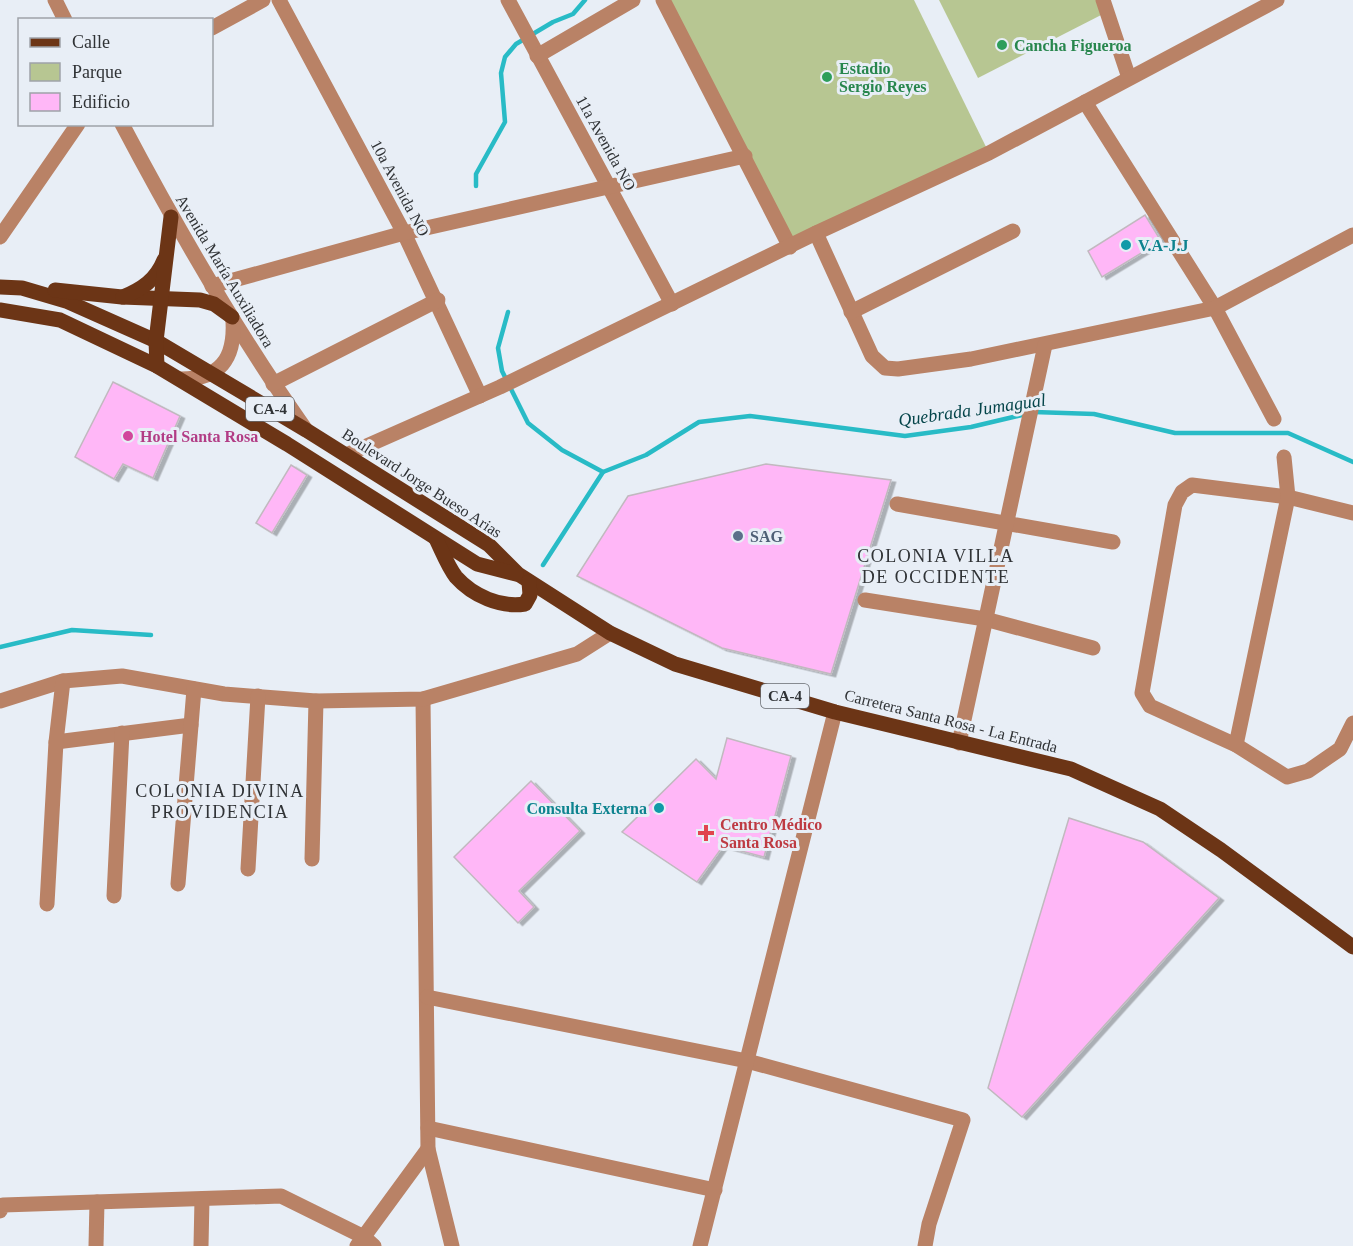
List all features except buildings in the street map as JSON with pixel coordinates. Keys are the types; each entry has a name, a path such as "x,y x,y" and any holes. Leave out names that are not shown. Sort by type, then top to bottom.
{"main road":[{"path":"157,366 156,341 171,217"},
{"path":"122,297 147,285 160,270 167,252"},
{"name":"Boulevard Jorge Bueso Arias","path":"0,287 22,288 66,301 156,341 306,430 489,545 524,578"},
{"path":"22,288 122,297 200,300 214,304 232,317"},
{"name":"CA-4","path":"0,310 60,320 157,366 477,564 524,578"},
{"path":"434,537 456,577 486,599 509,607 525,604 530,595 524,578"},
{"name":"Carretera Santa Rosa - La Entrada","path":"524,578 610,633 675,664 835,711 1071,769 1160,809 1221,850 1353,947"}],"street":[{"path":"55,0 64,18"},
{"path":"213,27 263,0"},
{"name":"10a Avenida NO","path":"279,0 404,233 438,300 480,396"},
{"name":"11a Avenida NO","path":"507,0 611,187 672,304"},
{"path":"534,51 633,0"},
{"path":"663,0 790,247"},
{"path":"1103,0 1129,78"},
{"path":"346,455 500,387 816,233 989,153 1277,0"},
{"path":"1084,102 1215,308 1274,419"},
{"path":"0,237 77,126"},
{"name":"Avenida María Auxiliadora","path":"123,126 171,217 212,286 273,384 306,430"},
{"path":"212,286 404,233 745,156"},
{"path":"851,312 1013,231"},
{"path":"816,233 872,356 885,368 898,369 971,360 1215,308 1353,235"},
{"path":"273,384 438,300"},
{"path":"181,379 196,379 212,374 224,363 233,346 232,317"},
{"path":"959,743 1035,401 1045,345"},
{"path":"1236,745 1288,497 1284,457"},
{"path":"1353,513 1288,497 1192,485 1182,492 1175,505 1142,693 1150,706 1236,745 1287,777 1299,775 1340,749 1353,723"},
{"path":"897,504 1007,522 1113,543"},
{"path":"865,600 985,619 1093,648"},
{"path":"0,700 63,681 122,676 194,688 316,701 423,699 568,657 610,633"},
{"path":"47,904 56,742 63,681"},
{"path":"178,884 194,688"},
{"path":"248,869 258,696"},
{"path":"423,699 428,1149 452,1246"},
{"path":"312,859 316,701"},
{"path":"700,1246 835,711"},
{"path":"56,742 191,725"},
{"path":"114,896 122,733"},
{"path":"427,997 747,1061 963,1120 929,1224 925,1246"},
{"path":"428,1128 715,1190"},
{"path":"0,1211 3,1205 281,1196 365,1243 428,1149"},
{"path":"201,1246 202,1199"},
{"path":"96,1246 97,1202"}],"green space":[{"name":"Estadio Sergio Reyes","path":"663,0 914,0 989,153 790,247"},
{"name":"Cancha Figueroa","path":"939,0 1103,0 1107,12 978,78"}],"waterway":[{"path":"476,186 476,174 505,122 501,73 505,57 516,44 553,22 573,14 585,0"},
{"path":"508,312 498,348 502,371 528,423 562,450 603,472"},
{"name":"Quebrada Jumagual","path":"1034,412 1094,414 1175,433 1288,433 1353,462"},
{"name":"Quebrada Jumagual","path":"543,565 603,472 646,455 699,422 750,416 905,436 971,427 1026,414"},
{"name":"Quebrada Jumagual","path":"0,647 72,630 151,635"}],"place":[{"name":"Cancha Figueroa","path":"1002,45"},
{"name":"Estadio Sergio Reyes","path":"827,77"},
{"name":"V.A-J.J","path":"1126,245"},
{"name":"Hotel Santa Rosa","path":"128,436"},
{"name":"SAG","path":"738,536"},
{"name":"Consulta Externa","path":"659,808"},
{"name":"Centro Médico Santa Rosa","path":"706,833"}],"district":[{"name":"COLONIA VILLA DE OCCIDENTE","path":"936,566"},
{"name":"COLONIA DIVINA PROVIDENCIA","path":"220,801"}]}
